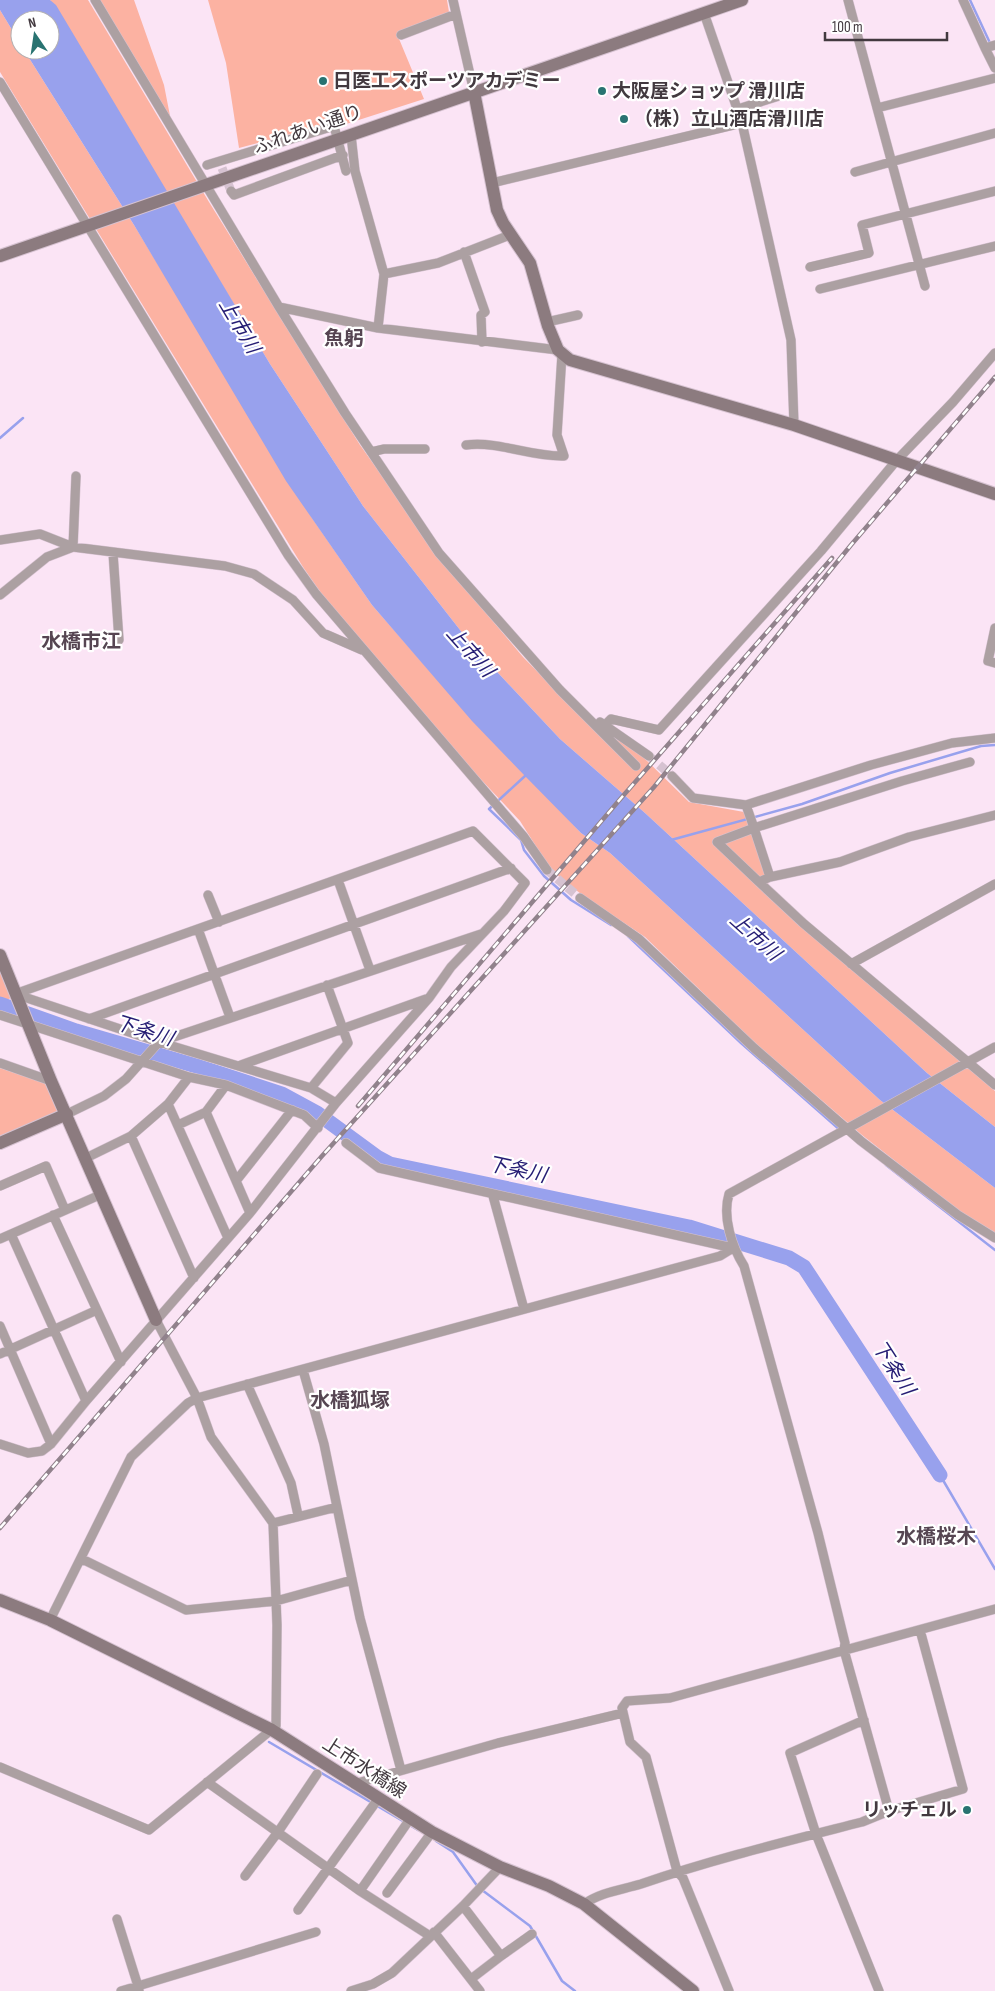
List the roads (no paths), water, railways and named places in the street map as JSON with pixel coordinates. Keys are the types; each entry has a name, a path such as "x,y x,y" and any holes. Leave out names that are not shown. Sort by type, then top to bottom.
{"street":[{"path":"95,0 201,186 371,452 439,553 521,647 636,766"},
{"path":"453,0 474,92 497,210 510,235 530,263 547,322 560,352 557,435 564,456 551,456 485,443 466,445"},
{"name":"ふれあい通り","path":"0,256 742,0"},
{"path":"848,0 890,162 925,286"},
{"path":"963,0 995,68"},
{"path":"704,13 742,124 791,340 794,425"},
{"path":"401,35 456,14"},
{"path":"985,48 995,45"},
{"path":"877,108 995,78"},
{"path":"0,82 91,225 288,555 316,594 524,837 547,870"},
{"path":"738,109 782,95"},
{"path":"492,183 742,124"},
{"path":"207,165 220,165 334,126 345,137 384,274 378,328"},
{"path":"855,172 995,133"},
{"path":"345,137 343,155 346,171"},
{"path":"231,191 234,195 343,155"},
{"path":"810,266 868,253 862,225 995,191"},
{"path":"384,274 438,263 510,235"},
{"path":"820,289 995,246"},
{"path":"464,252 485,312 480,315 482,342"},
{"path":"279,307 378,328 560,352 570,360 794,425 896,461 919,466 995,494"},
{"path":"547,322 578,316"},
{"path":"605,725 611,719 659,730 821,552 896,461 953,402 995,353"},
{"path":"371,452 384,449 425,449"},
{"path":"73,547 76,476"},
{"path":"0,540 40,534 73,547 225,566 254,574 293,600 323,633 364,651"},
{"path":"0,595 47,557 73,547"},
{"path":"113,553 119,640"},
{"path":"994,634 988,661 995,662"},
{"path":"586,716 605,725 649,756"},
{"path":"672,776 693,798 746,805 834,776 933,748 995,738"},
{"path":"970,762 902,781 754,828 717,842 759,882 965,1064 995,1085"},
{"path":"746,805 770,877"},
{"path":"759,882 770,877 840,862 909,838 995,815"},
{"path":"0,1444 28,1452 42,1451 51,1444 86,1401 250,1213 334,1106 429,998 451,967 504,911 524,883 473,831 198,929 16,998"},
{"path":"89,1019 511,868"},
{"path":"338,880 370,970"},
{"path":"851,964 995,884"},
{"path":"208,895 219,922"},
{"path":"580,898 639,939 754,1048 847,1128 958,1215 995,1238"},
{"path":"198,929 230,1018"},
{"path":"0,1143 104,1096 126,1079 157,1044 370,970 481,934"},
{"path":"0,955 51,1081 156,1320 197,1398 211,1437 273,1523 278,1691 276,1726 148,1830 0,1767"},
{"path":"311,1088 348,1043 327,985"},
{"path":"16,998 89,1019 157,1044 240,1066 311,1088 334,1106"},
{"path":"240,1066 429,998"},
{"path":"0,1015 26,1021 142,1059 189,1077 226,1085 304,1115 320,1125"},
{"path":"888,1812 844,1650 845,1642 815,1524 744,1266 733,1248 726,1203 729,1194 995,1047"},
{"path":"0,1063 51,1081"},
{"path":"86,1158 131,1136 168,1104 189,1077"},
{"path":"178,1124 206,1112 226,1085"},
{"path":"168,1104 228,1238"},
{"path":"236,1181 292,1110"},
{"path":"206,1112 250,1213"},
{"path":"131,1136 194,1278"},
{"path":"346,1143 379,1168 493,1196 631,1224 733,1248"},
{"path":"0,1186 46,1166 64,1210"},
{"path":"0,1239 102,1194"},
{"path":"493,1196 524,1309"},
{"path":"53,1215 121,1362"},
{"path":"11,1234 86,1401"},
{"path":"50,1620 82,1559 131,1457 188,1403 197,1398 720,1256 733,1248"},
{"path":"0,1354 97,1310"},
{"path":"0,1326 51,1444"},
{"path":"303,1370 324,1444 360,1618 401,1770"},
{"path":"247,1384 291,1483 298,1515"},
{"path":"273,1523 337,1506"},
{"path":"82,1559 186,1610 276,1601 352,1580"},
{"name":"上市水橋線","path":"0,1600 50,1620 272,1730 432,1832 500,1867 549,1886 584,1904 693,1991"},
{"path":"729,1991 683,1878 677,1870 646,1756 630,1742 622,1708 627,1701 670,1698 995,1609"},
{"path":"584,1904 595,1896 640,1884 677,1870 862,1822 963,1789 920,1630"},
{"path":"354,1784 498,1743 623,1713"},
{"path":"864,1720 790,1753 816,1834 879,1991"},
{"path":"245,1876 278,1832 317,1774"},
{"path":"207,1782 360,1890 432,1934 480,1991"},
{"path":"298,1910 330,1869 378,1799"},
{"path":"360,1890 410,1819"},
{"path":"387,1892 432,1832"},
{"path":"351,1991 373,1984 392,1973 463,1906 500,1867"},
{"path":"463,1906 501,1956"},
{"path":"117,1919 139,1988"},
{"path":"121,1991 139,1988 316,1932"},
{"path":"471,1979 532,1934"}],"water":[{"path":"0,0 50,0 59,10 10,10 10,26 0,10"},
{"name":"上市川","path":"60,12 270,364 363,506 471,644 560,739 645,813 927,1073 995,1127 995,1188 880,1100 610,853 581,833 472,721 372,605 286,481 134,225 30,60 60,60"}],"waterway":[{"path":"970,0 990,43"},
{"path":"0,438 23,418"},
{"path":"671,840 802,804 890,773 981,746 995,745"},
{"path":"525,776 489,809 521,840 524,850 544,876 571,900 611,925"},
{"path":"628,936 741,1043 840,1130"},
{"name":"下条川","path":"0,1004 76,1031 200,1067 282,1094 317,1113 377,1157 390,1164 689,1227 789,1258 804,1267 940,1475"},
{"path":"886,1165 995,1250"},
{"path":"940,1475 995,1569"},
{"path":"269,1742 418,1830"},
{"path":"436,1841 453,1852 478,1887 530,1926 562,1981 575,1991"}],"tunnel":[{"path":"222,168 231,191"},
{"path":"649,756 672,776"},
{"path":"547,870 580,898"}],"railway":[{"path":"0,1528 322,1156 654,787 851,545 995,377"},
{"path":"358,1106 622,797 832,558"}],"place":[{"name":"日医工スポーツアカデミー","path":"323,81"},
{"name":"大阪屋ショップ 滑川店","path":"602,91"},
{"name":"（株）立山酒店滑川店","path":"624,119"},
{"name":"リッチェル","path":"967,1810"}],"district":[{"name":"魚躬","path":"344,339"},
{"name":"水橋市江","path":"81,642"},
{"name":"水橋狐塚","path":"350,1401"},
{"name":"水橋桜木","path":"936,1537"}]}
